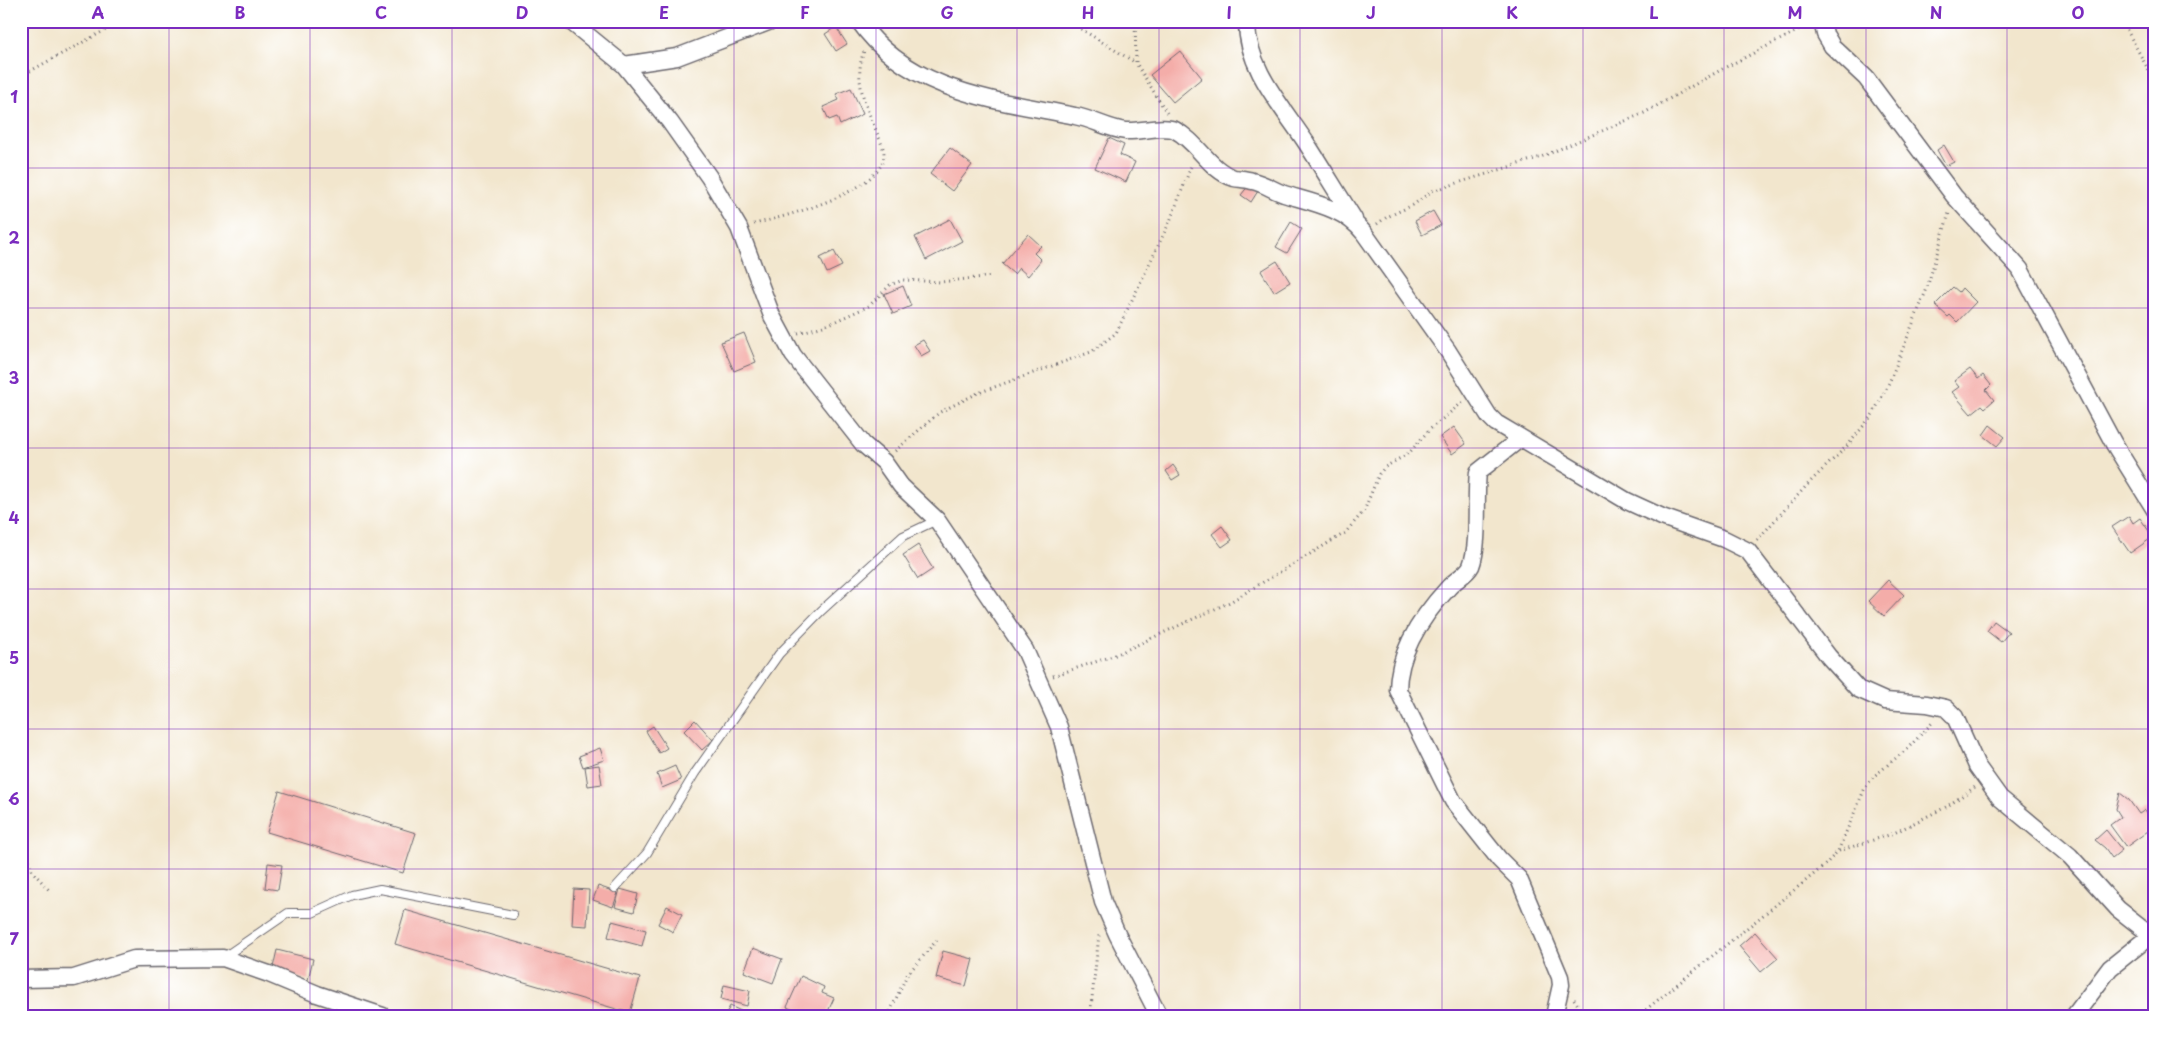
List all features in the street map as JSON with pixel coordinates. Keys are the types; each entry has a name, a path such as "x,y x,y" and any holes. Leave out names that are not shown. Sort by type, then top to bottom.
{"street":[{"path":"570,21 624,65 670,122 698,162 739,228 772,316 793,355 863,444 884,462 901,486 937,520 1025,650 1059,727 1103,902 1117,934 1159,1016"},
{"path":"624,65 677,57 771,21"},
{"path":"1246,21 1254,58 1260,74 1308,145 1360,228 1448,350 1496,423 1626,501 1662,517 1724,539 1748,551 1828,658 1858,689 1885,701 1927,704 1946,708 1955,718 1977,766 2000,798 2070,856 2118,909 2153,933 2110,968 2074,1016"},
{"path":"1817,22 1832,46 1866,78 1954,196 2020,269 2109,435 2155,510"},
{"path":"863,26 891,56 944,86 980,98 1080,117 1126,131 1174,130 1198,148 1224,174 1254,181 1282,193 1322,205 1346,215 1360,228"},
{"path":"1521,438 1478,472 1475,547 1470,568 1440,596 1415,632 1398,674 1398,690 1453,801 1499,859 1519,879 1560,977 1561,985 1554,1016"},
{"path":"21,979 74,978 134,959 223,958 269,974 317,994 383,1016"}],"lane":[{"path":"615,888 647,853 695,773 779,654 821,610 904,536 937,520"},
{"path":"223,958 288,913 312,912 352,895 380,889 514,915"}],"path":[{"path":"21,76 122,21"},
{"path":"1068,21 1136,63 1164,106 1174,130"},
{"path":"1135,21 1136,63"},
{"path":"2122,21 2155,86"},
{"path":"1360,228 1413,205 1432,191 1541,157 1644,113 1726,67 1817,22"},
{"path":"739,228 794,214 855,189 884,162 883,148 859,83 859,64 865,49 863,26"},
{"path":"884,462 940,412 978,393 1091,352 1116,333 1170,221 1198,148"},
{"path":"1748,551 1810,482 1849,444 1873,414 1890,383 1926,291 1954,196"},
{"path":"783,336 826,325 869,306 890,285 903,280 941,282 992,276"},
{"path":"1038,681 1113,656 1230,602 1344,533 1364,511 1379,474 1385,467 1409,453 1429,430 1474,392"},
{"path":"1638,1016 1824,866 1838,851 1865,788 1873,778 1907,749 1946,708"},
{"path":"1838,851 1892,834 1946,807 1986,778"},
{"path":"21,832 32,871 49,890"},
{"path":"1090,1016 1099,932"},
{"path":"888,1016 907,975 937,940"}],"building":[{"path":"836,27 847,44 836,51 825,34"},
{"path":"1180,51 1202,78 1173,102 1150,75"},
{"path":"851,88 863,114 840,125 837,117 829,120 823,107 839,100 836,94"},
{"path":"1109,138 1124,145 1120,155 1135,162 1126,182 1095,168"},
{"path":"1944,145 1954,162 1946,166 1937,150"},
{"path":"950,148 972,165 952,191 930,174"},
{"path":"1249,185 1258,191 1251,202 1241,195"},
{"path":"1433,211 1441,225 1422,235 1415,221"},
{"path":"950,219 962,241 926,260 915,237"},
{"path":"1291,222 1302,229 1287,253 1276,247"},
{"path":"1028,234 1041,246 1034,253 1041,260 1028,276 1019,268 1014,274 1002,264"},
{"path":"834,251 842,266 827,273 820,258"},
{"path":"1277,261 1290,282 1274,292 1261,271"},
{"path":"903,286 911,306 893,314 884,294"},
{"path":"1953,287 1959,292 1962,288 1976,302 1957,322 1950,315 1948,317 1935,305"},
{"path":"744,333 756,362 734,371 721,342"},
{"path":"923,340 930,351 921,356 914,345"},
{"path":"1970,369 1978,379 1983,375 1991,385 1986,390 1994,400 1985,408 1982,405 1971,414 1952,392 1959,387 1954,381"},
{"path":"1990,425 2005,437 1997,446 1983,435"},
{"path":"1454,427 1466,444 1452,454 1440,437"},
{"path":"1173,465 1180,475 1172,480 1166,471"},
{"path":"2129,516 2133,523 2140,518 2153,537 2130,553 2112,527"},
{"path":"1222,526 1232,540 1222,547 1212,534"},
{"path":"918,545 933,569 918,579 903,555"},
{"path":"1888,580 1904,595 1884,616 1868,601"},
{"path":"1994,621 2009,632 2001,642 1987,631"},
{"path":"695,720 713,740 702,750 684,731"},
{"path":"653,726 667,748 659,753 646,731"},
{"path":"600,748 604,760 583,767 579,756"},
{"path":"599,765 602,784 588,786 585,767"},
{"path":"675,766 681,780 662,788 657,774"},
{"path":"279,791 416,833 403,873 267,832"},
{"path":"2120,793 2129,800 2139,814 2145,810 2155,823 2155,826 2126,847 2110,825 2121,817 2116,809"},
{"path":"2106,830 2122,850 2112,858 2105,848 2095,840"},
{"path":"268,863 282,865 278,890 265,888"},
{"path":"598,886 618,893 613,907 593,900"},
{"path":"574,889 589,890 587,926 572,925"},
{"path":"620,889 638,894 634,912 615,907"},
{"path":"667,906 682,914 673,932 658,924"},
{"path":"405,910 640,978 630,1013 395,944"},
{"path":"612,921 646,930 642,946 608,937"},
{"path":"1755,932 1778,958 1761,972 1739,946"},
{"path":"753,948 782,959 773,983 744,972"},
{"path":"277,950 313,959 308,980 272,972"},
{"path":"943,951 973,959 966,986 936,978"},
{"path":"801,976 824,987 822,993 834,998 826,1016 806,1016 787,1007"},
{"path":"724,985 750,991 747,1006 721,999"},
{"path":"730,1006 752,1016 725,1016"}]}
